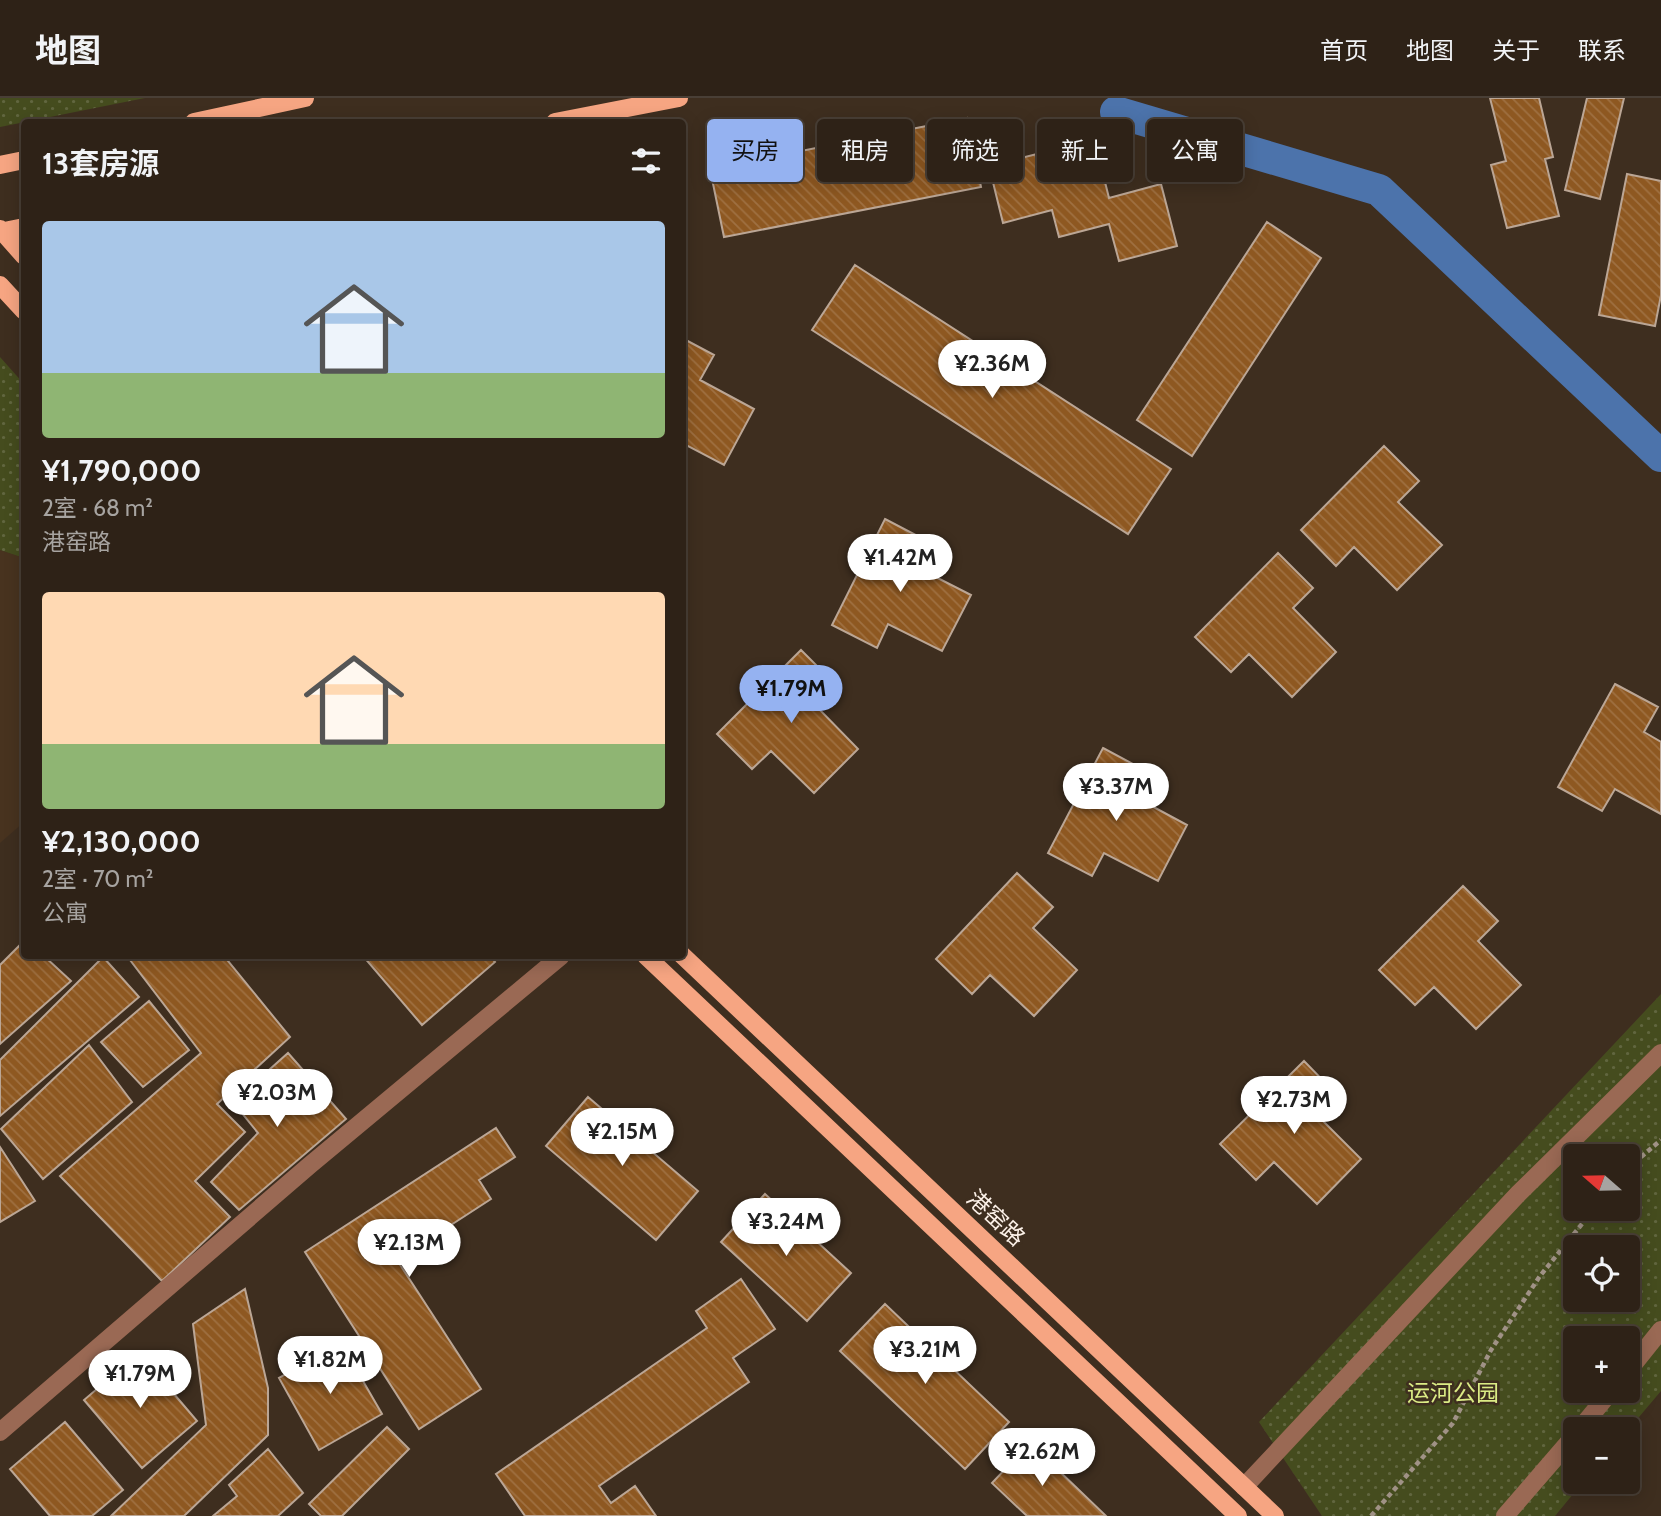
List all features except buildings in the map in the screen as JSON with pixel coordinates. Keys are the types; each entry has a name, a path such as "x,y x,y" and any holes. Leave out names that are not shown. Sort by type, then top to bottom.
{"main road":[{"path":"208,119 305,98"},
{"path":"570,119 679,98"},
{"path":"0,165 21,161"},
{"path":"1,231 21,228"},
{"path":"1,231 21,253"},
{"path":"0,285 21,308"},
{"path":"649,959 1238,1516"},
{"name":"港窑路","path":"685,959 1275,1516"}],"street":[{"path":"0,1432 279,1191 558,959"},
{"path":"1244,1487 1518,1194 1661,1053"},
{"path":"1640,1356 1661,1329"},
{"path":"1590,1417 1601,1403"},
{"path":"1505,1516 1563,1449"}],"path":[{"path":"1640,1158 1661,1140"},
{"path":"1371,1516 1453,1423 1498,1340 1541,1276 1584,1222"}],"shaded area":[{"path":"0,550 21,557 21,825 0,843"}],"green space":[{"path":"0,98 145,98 40,119 21,119 21,123 0,127"},
{"path":"0,357 21,381 21,557 0,550"},
{"name":"运河公园","path":"1661,994 1661,1391 1639,1417 1563,1417 1563,1494 1573,1494 1555,1516 1322,1516 1259,1422"}],"waterway":[{"path":"1116,112 1379,190 1661,456"}]}
